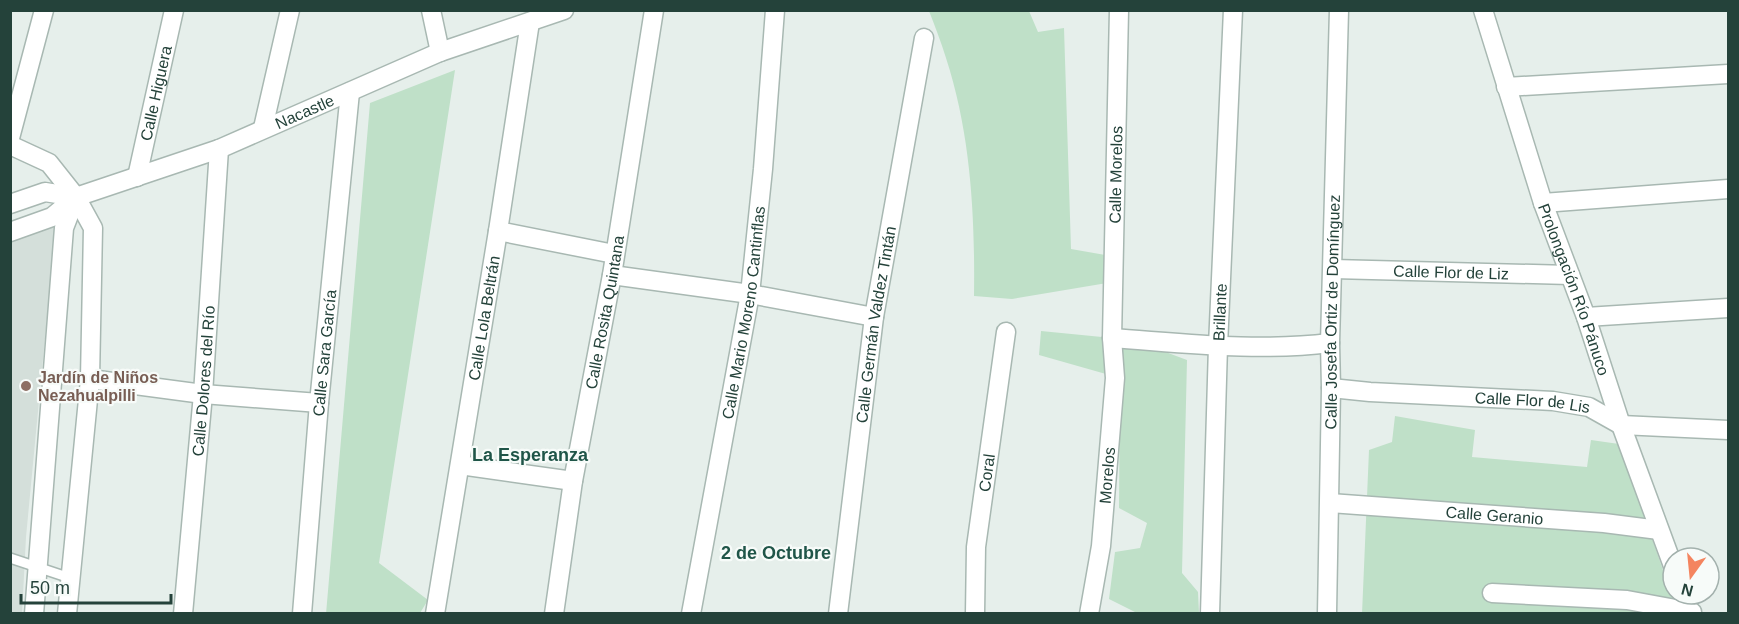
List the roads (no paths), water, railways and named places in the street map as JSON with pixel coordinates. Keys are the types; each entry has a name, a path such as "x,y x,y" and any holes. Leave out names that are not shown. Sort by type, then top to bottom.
{"street":[{"path":"10,138 44,10"},
{"name":"Calle Higuera","path":"137,177 174,10"},
{"path":"263,128 290,10"},
{"path":"431,10 440,52"},
{"name":"Nacastle","path":"76,197 219,149 440,52 564,10"},
{"name":"Calle Rosita Quintana","path":"554,614 573,481 612,275 654,10"},
{"name":"Calle Mario Moreno Cantinflas","path":"691,614 750,294 764,169 775,10"},
{"name":"Calle Morelos","path":"1112,338 1119,10"},
{"name":"Brillante","path":"1210,614 1218,346 1233,10"},
{"name":"Calle Josefa Ortiz de Domínguez","path":"1327,614 1330,343 1339,10"},
{"name":"Prolongación Río Pánuco","path":"1483,10 1543,203 1586,317 1665,546"},
{"name":"Calle Lola Beltrán","path":"435,614 530,22"},
{"name":"Calle Germán Valdez Tintán","path":"837,614 874,317 924,38"},
{"path":"1506,87 1728,74"},
{"name":"Calle Sara García","path":"302,614 319,403 350,92"},
{"path":"10,145 49,164 76,197 93,228 90,379 67,614"},
{"name":"Calle Dolores del Río","path":"183,614 203,394 219,149"},
{"path":"1543,203 1728,189"},
{"path":"10,204 45,192 76,197"},
{"path":"10,232 52,217 76,197"},
{"path":"34,614 64,228 76,197"},
{"path":"498,231 614,254"},
{"name":"Calle Flor de Liz","path":"1332,269 1570,275"},
{"path":"612,275 750,294 874,317"},
{"path":"1586,317 1728,308"},
{"name":"Coral","path":"975,614 976,547 1006,332"},
{"path":"1112,338 1218,346 1330,343"},
{"name":"Morelos","path":"1089,614 1101,546 1114,378 1112,338"},
{"path":"90,379 203,394 319,403"},
{"name":"Calle Flor de Lis","path":"1331,388 1553,401 1589,407 1622,425 1728,430"},
{"path":"460,465 573,481"},
{"name":"Calle Geranio","path":"1330,503 1604,523 1659,530"},
{"path":"1492,593 1627,600 1692,613"}],"lane":[{"path":"10,558 37,565 70,578"}],"place":[{"name":"Jardín de Niños Nezahualpilli","path":"26,386"}],"district":[{"name":"La Esperanza","path":"530,455"},
{"name":"2 de Octubre","path":"776,553"}]}
